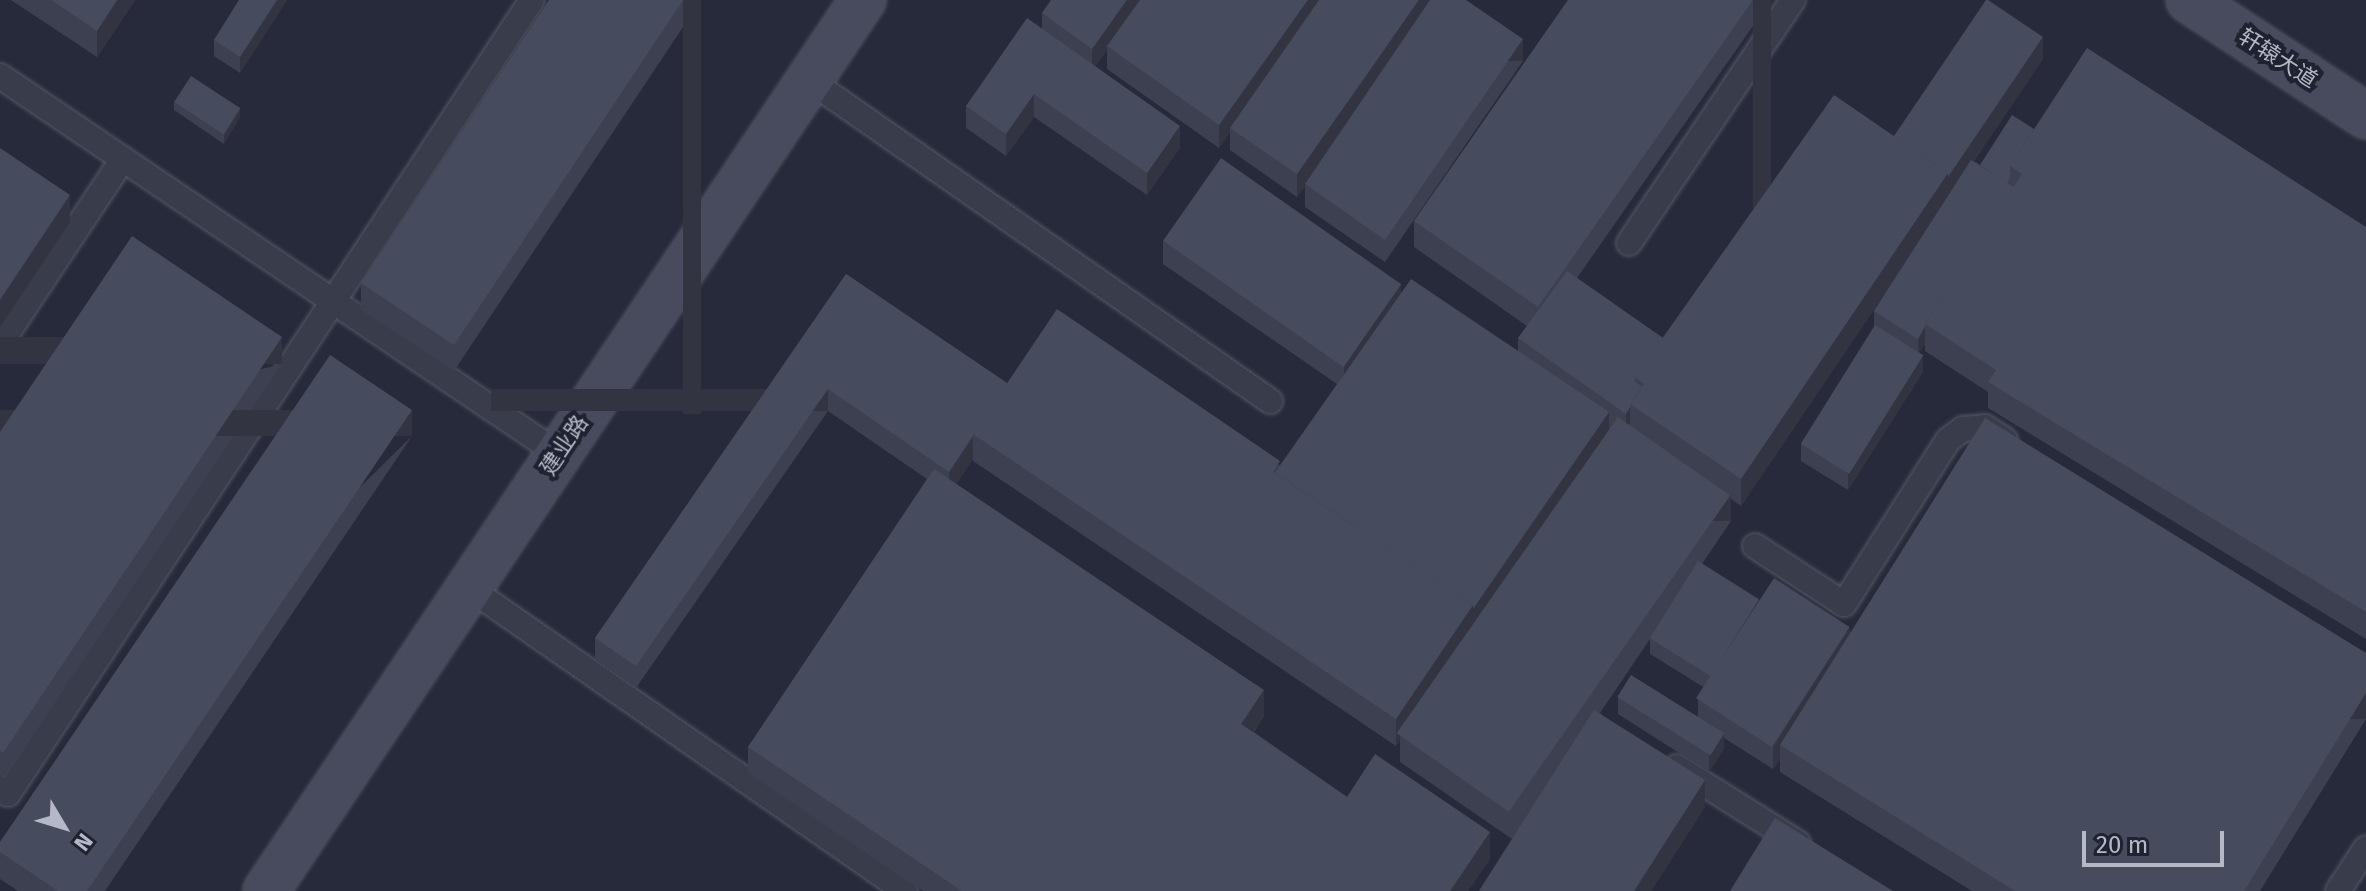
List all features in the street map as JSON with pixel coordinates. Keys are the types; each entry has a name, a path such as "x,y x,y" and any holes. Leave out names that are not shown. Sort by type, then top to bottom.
{"street":[{"name":"建业路","path":"266,891 863,0"},
{"name":"轩辕大道","path":"2189,0 2366,116"}],"lane":[{"path":"0,789 8,794 532,0"},
{"path":"1629,243 1793,0"},
{"path":"0,76 559,454"},
{"path":"809,80 1270,401"},
{"path":"0,344 123,159"},
{"path":"1755,546 1844,604 1948,440 1963,429 1985,427 2024,452"},
{"path":"469,588 905,891"},
{"path":"1663,758 1822,858"},
{"path":"2342,890 2366,848"}],"building":[{"path":"51,0 117,0 97,31"},
{"path":"239,0 277,0 240,57 214,40"},
{"path":"549,0 683,0 454,345 361,283"},
{"path":"1051,0 1127,0 1092,49 1042,13"},
{"path":"1140,0 1308,0 1219,125 1107,46"},
{"path":"1319,0 1419,0 1297,174 1230,128"},
{"path":"1430,0 1466,0 1523,39 1385,240 1305,184"},
{"path":"1568,0 1753,0 1538,307 1414,221"},
{"path":"1986,0 2043,37 1948,177 1948,173 1894,136"},
{"path":"1027,18 1180,126 1147,173 1034,94 1006,134 966,106"},
{"path":"2087,48 2366,227 2366,612 1988,382 1996,370 1925,324 2022,174 2010,166"},
{"path":"191,76 240,108 224,134 174,102"},
{"path":"1834,95 1948,173 1741,479 1630,404 1644,384 1635,377"},
{"path":"2012,115 2034,129 2010,166 2007,183 1980,165"},
{"path":"0,148 70,195 0,300"},
{"path":"1221,158 1401,284 1343,367 1163,241"},
{"path":"1971,160 2014,187 1918,339 1874,311"},
{"path":"132,236 282,337 3,753 0,751 0,432"},
{"path":"1567,271 1663,338 1635,377 1635,382 1642,386 1626,414 1518,338"},
{"path":"846,274 1007,383 949,472 828,389 636,666 595,638"},
{"path":"1411,279 1609,412 1473,609 1473,605 1275,473"},
{"path":"1057,309 1280,461 1273,472 1473,605 1396,719 973,434"},
{"path":"1875,325 1923,355 1849,474 1801,444"},
{"path":"330,355 412,410 87,891 58,891 0,852 0,842"},
{"path":"1618,417 1730,496 1509,812 1397,733"},
{"path":"1985,418 2366,653 2366,693 2244,891 2015,891 1780,745"},
{"path":"934,469 1264,690 1241,724 1347,797 1375,754 1490,832 1450,891 962,891 748,747"},
{"path":"1698,561 1759,599 1711,676 1650,638"},
{"path":"1774,578 1849,627 1772,747 1696,698"},
{"path":"1631,675 1724,733 1711,755 1617,697"},
{"path":"1594,710 1705,780 1634,891 1479,891"},
{"path":"1775,818 1893,891 1730,891"}]}
